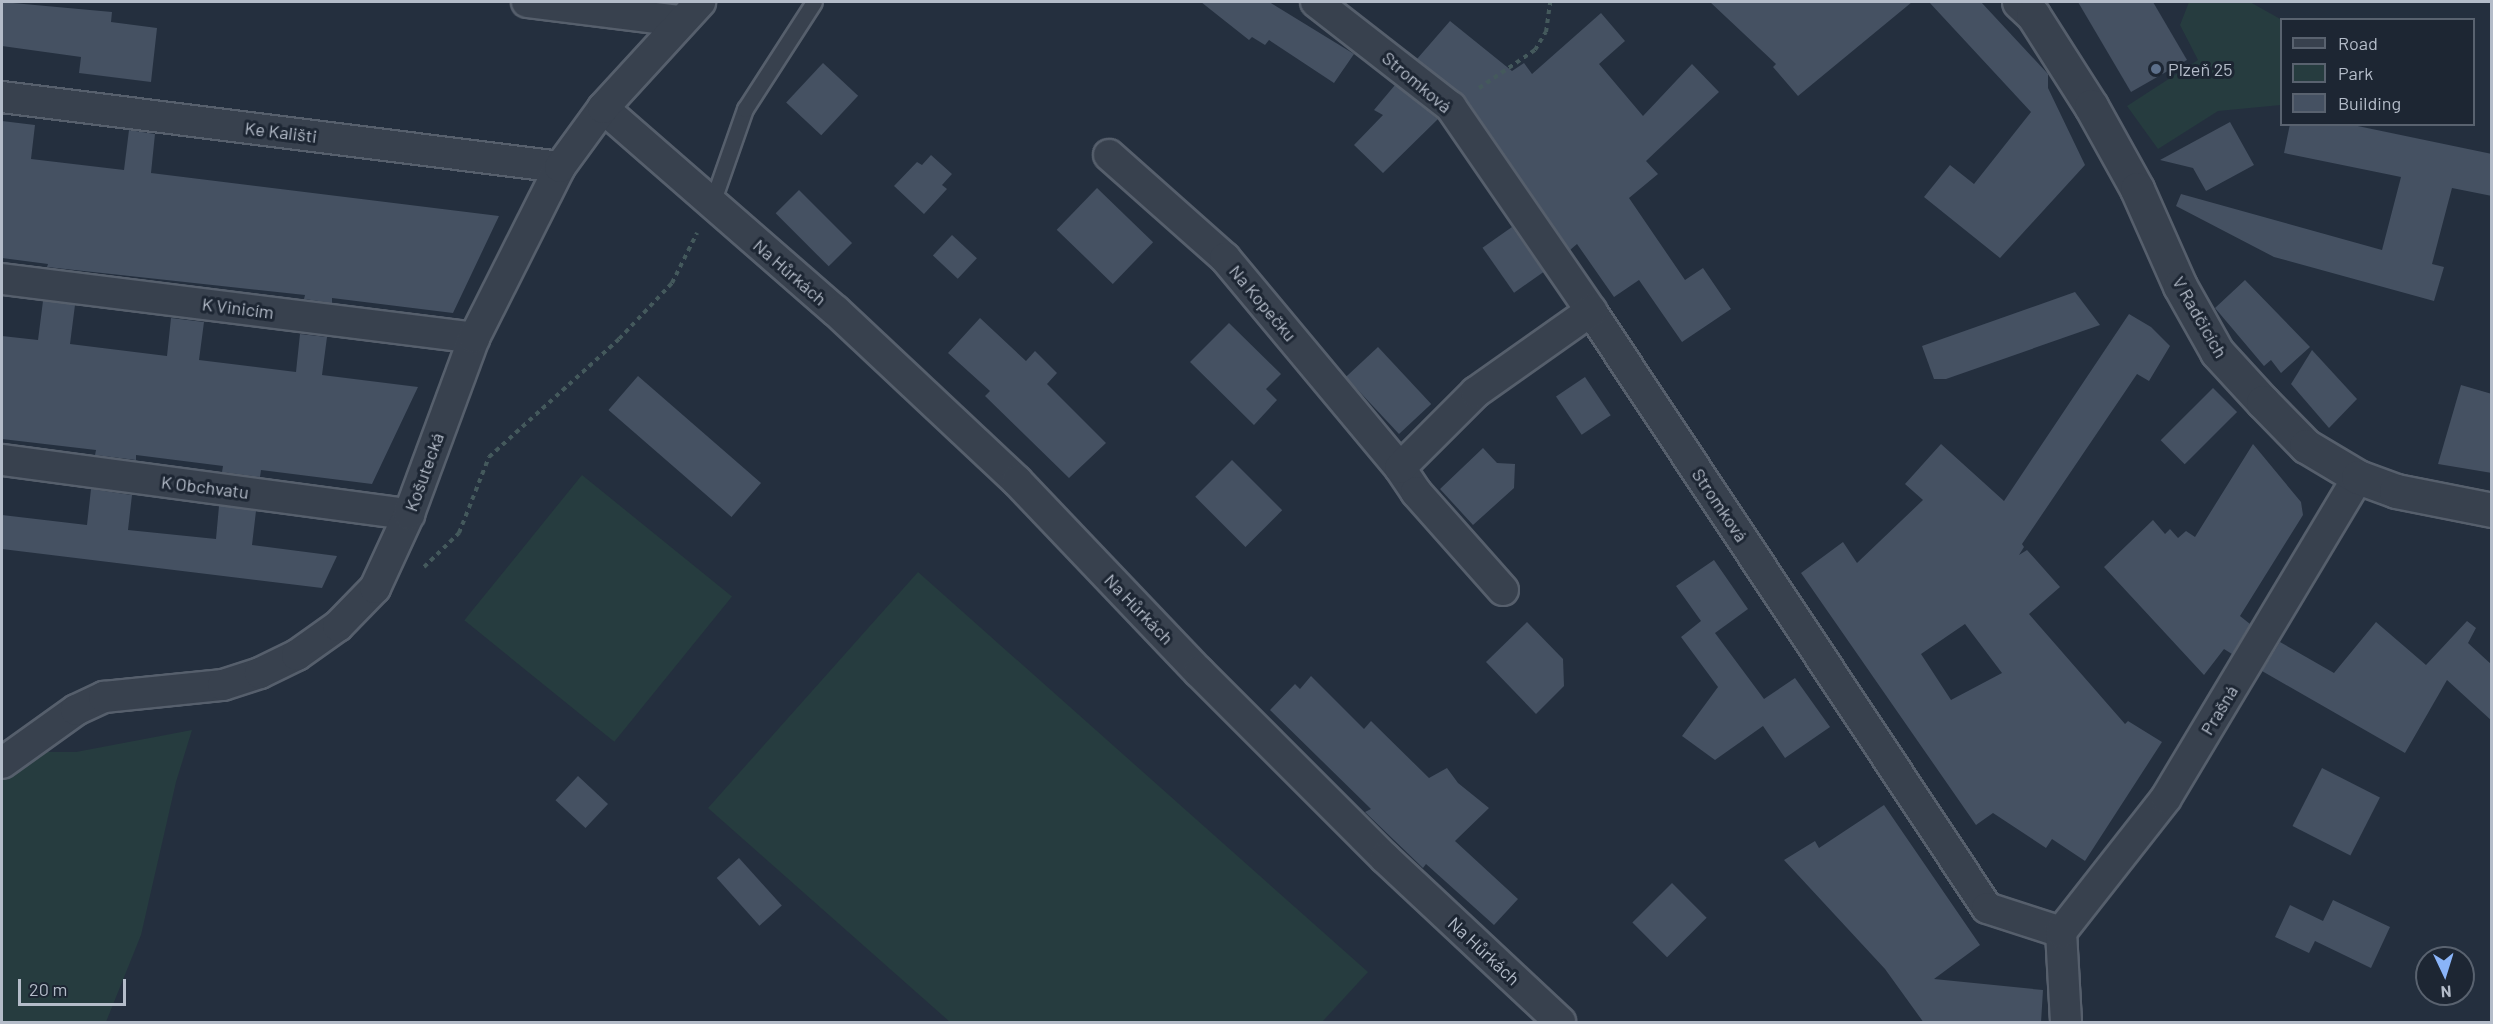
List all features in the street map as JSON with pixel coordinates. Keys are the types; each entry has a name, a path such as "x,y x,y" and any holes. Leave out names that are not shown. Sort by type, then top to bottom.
{"street":[{"path":"527,2 690,11"},
{"name":"Stromková","path":"1316,2 1451,107 1591,311 1987,908 2061,932"},
{"name":"V Radčicích","path":"2019,2 2033,15 2096,116 2137,189 2180,286 2217,352 2306,446 2358,477 2396,491 2492,510"},
{"name":"Košutecká","path":"2,763 76,710 104,697 223,685 260,673 297,655 338,626 375,588 409,514 474,338 560,166 603,108 690,11"},
{"name":"Ke Kališti","path":"2,97 560,166"},
{"name":"Na Hůrkách","path":"603,108 836,311 1017,481 1199,672 1385,858 1560,1023"},
{"name":"Na Kopečku","path":"1109,155 1225,258 1400,468 1416,492 1503,590"},
{"name":"K Vinicím","path":"2,279 474,338"},
{"path":"1400,468 1476,393 1591,311"},
{"name":"K Obchvatu","path":"2,460 409,514"},
{"name":"Prašná","path":"2061,932 2166,798 2358,477"},
{"path":"2061,932 2066,1023"}],"lane":[{"path":"712,203 745,109 814,2"}],"path":[{"path":"1451,107 1535,50 1546,32 1550,2"},
{"path":"422,569 459,533 489,457 619,339 672,283 712,203"}],"green space":[{"path":"2189,2 2250,2 2280,19 2280,105 2218,111 2158,149 2127,106 2198,60 2180,25"},
{"path":"582,475 732,596 614,742 464,620"},
{"path":"918,572 1368,972 1322,1022 950,1022 708,808"},
{"path":"192,730 176,782 141,935 106,1022 2,1022 2,752 76,752"}],"building":[{"path":"2,2 112,12 111,22 157,28 151,82 79,73 81,57 2,46"},
{"path":"1201,2 1269,2 1354,54 1334,83 1269,40 1265,45 1252,37 1249,40"},
{"path":"1710,2 1912,2 1798,96 1773,67 1776,64"},
{"path":"1929,2 1981,2 2048,74 2048,88 2085,165 2000,258 1924,197 1950,165 1974,184 2031,112"},
{"path":"2078,2 2153,2 2187,60 2131,92"},
{"path":"1601,13 1625,41 1599,64 1643,116 1692,64 1719,92 1646,161 1658,174 1629,198 1685,280 1703,268 1731,309 1682,342 1639,280 1614,297 1577,244 1570,250 1465,97 1417,59 1450,21 1512,71 1524,63 1532,74"},
{"path":"823,63 858,96 821,135 786,102"},
{"path":"1395,85 1438,119 1383,173 1354,145 1383,115 1374,110"},
{"path":"2,121 35,125 31,159 124,170 129,130 155,134 151,173 499,216 453,313 332,298 332,303 304,299 305,295 47,267 48,264 2,258"},
{"path":"2230,122 2254,165 2206,191 2193,168 2160,160"},
{"path":"2290,126 2358,126 2492,154 2492,196 2452,188 2432,264 2444,267 2434,301 2274,257 2176,206 2181,194 2382,250 2401,177 2284,153"},
{"path":"931,155 952,174 942,185 947,189 924,214 894,186 917,162 922,165"},
{"path":"1097,188 1153,242 1113,284 1057,230"},
{"path":"799,190 852,243 829,266 776,213"},
{"path":"1512,227 1544,272 1514,293 1483,248"},
{"path":"952,235 977,258 958,279 933,255"},
{"path":"2245,280 2310,347 2281,373 2271,360 2264,366 2215,308"},
{"path":"2075,292 2100,325 1946,379 1934,379 1922,346"},
{"path":"43,301 75,305 70,344 167,356 171,318 204,322 199,360 296,372 300,334 327,337 322,375 418,387 372,484 261,470 260,477 222,472 223,466 136,455 136,460 95,455 96,450 2,439 2,336 38,340"},
{"path":"2129,314 2151,327 2170,346 2149,381 2137,374 2022,544 2024,547 2019,555 2027,550 2060,587 2029,614 2125,724 2128,721 2162,742 2085,861 2052,839 2046,848 1993,813 1976,825 1801,573 1843,542 1857,563 1923,500 1905,484 1941,444 2004,501","holes":["1965,624 2002,673 1951,700 1921,654"]},
{"path":"980,318 1026,361 1035,351 1057,373 1047,384 1106,443 1069,478 985,396 990,391 948,353"},
{"path":"1229,323 1281,374 1266,389 1277,400 1254,425 1190,362"},
{"path":"1378,347 1431,404 1399,434 1346,377"},
{"path":"2312,350 2357,399 2329,428 2291,384"},
{"path":"638,376 761,483 731,517 608,410"},
{"path":"1585,377 1611,415 1582,435 1556,397"},
{"path":"2461,385 2492,394 2492,473 2438,464"},
{"path":"2213,388 2237,412 2185,464 2161,440"},
{"path":"2253,444 2301,502 2303,515 2240,616 2250,624 2232,654 2224,649 2204,675 2104,567 2153,520 2165,534 2170,529 2178,538 2186,531 2195,537"},
{"path":"1483,448 1497,463 1515,464 1514,488 1473,525 1440,489"},
{"path":"1232,460 1282,510 1245,547 1195,497"},
{"path":"91,489 132,495 128,530 216,539 219,506 256,511 252,545 337,556 322,588 2,549 2,515 87,525"},
{"path":"1714,560 1748,609 1715,633 1764,699 1795,678 1830,727 1785,758 1763,726 1715,760 1682,736 1718,687 1681,637 1701,621 1676,586"},
{"path":"2467,621 2476,628 2468,643 2492,665 2492,721 2447,680 2405,753 2262,671 2280,642 2334,673 2376,622 2426,665"},
{"path":"1527,622 1563,659 1564,686 1536,714 1486,662"},
{"path":"1311,676 1364,729 1371,721 1429,778 1447,768 1458,783 1489,808 1455,841 1518,899 1494,925 1426,864 1423,868 1365,812 1371,809 1270,710 1295,684 1300,689"},
{"path":"2322,768 2380,798 2350,855 2292,826"},
{"path":"578,776 608,804 585,828 555,800"},
{"path":"1884,805 1980,945 1934,979 2043,990 2041,1023 1924,1023 1885,969 1784,860 1815,841 1819,848"},
{"path":"739,858 782,906 760,926 717,878"},
{"path":"1672,883 1707,918 1667,957 1632,923"},
{"path":"2333,900 2390,927 2371,968 2315,941 2309,953 2275,937 2290,905 2323,921"}],"place":[{"name":"Plzeň 25","path":"2156,69"}]}
